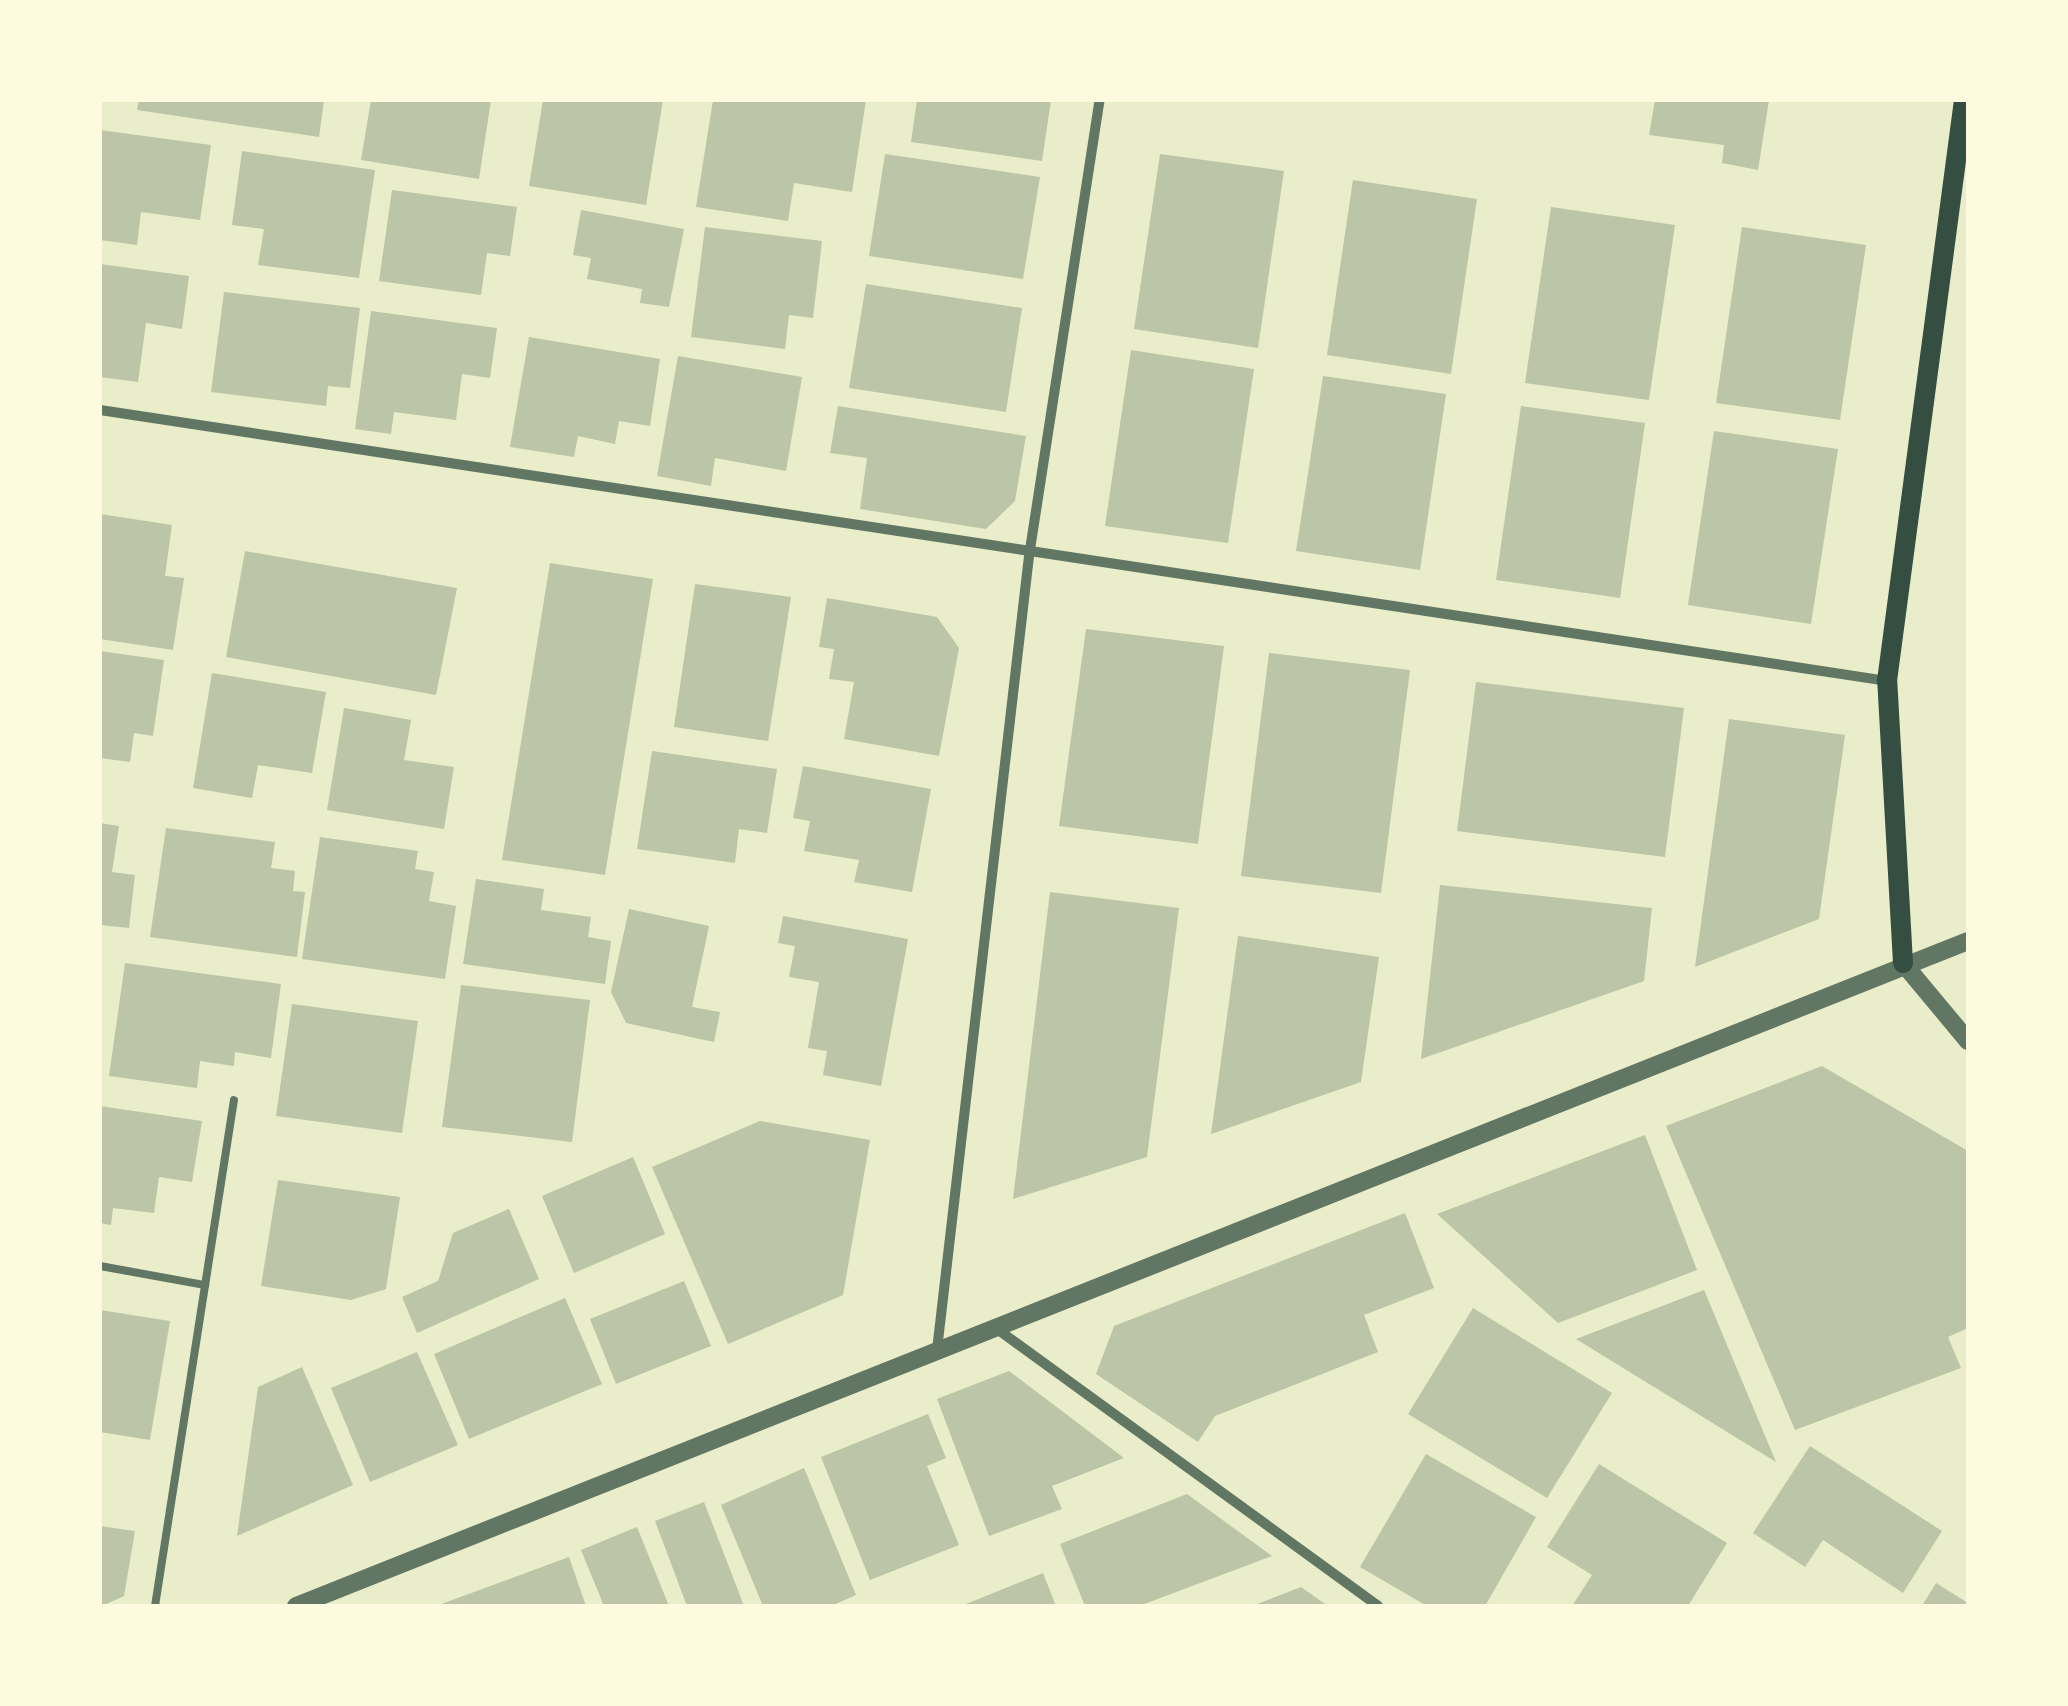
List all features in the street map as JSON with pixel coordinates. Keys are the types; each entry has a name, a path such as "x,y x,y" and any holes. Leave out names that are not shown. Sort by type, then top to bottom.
{"main road":[{"path":"1904,963 1888,681 1964,100"}],"street":[{"path":"937,1350 1029,556 1100,100"},
{"path":"100,410 1029,556 1888,681"},
{"path":"296,1606 997,1329 1904,963 1968,941"},
{"path":"1904,963 1968,1041"},
{"path":"997,1329 1378,1606"}],"lane":[{"path":"155,1606 234,1100"},
{"path":"100,1266 205,1285"}],"building":[{"path":"139,100 324,100 319,137 137,110"},
{"path":"371,100 491,100 479,179 361,160"},
{"path":"543,100 663,100 646,205 529,186"},
{"path":"713,100 866,100 852,192 794,183 788,221 696,207"},
{"path":"917,100 1051,100 1042,161 911,142"},
{"path":"1655,100 1769,100 1758,170 1722,163 1724,145 1649,135"},
{"path":"100,130 211,145 200,220 141,212 137,245 100,240"},
{"path":"242,151 375,170 359,278 258,265 264,229 232,225"},
{"path":"885,154 1040,177 1023,279 869,256"},
{"path":"1160,154 1284,171 1258,348 1134,329"},
{"path":"1353,180 1477,199 1451,374 1327,355"},
{"path":"392,190 517,207 510,256 487,253 481,295 379,281"},
{"path":"1551,207 1675,225 1649,400 1525,383"},
{"path":"581,210 684,229 669,307 640,303 642,289 587,279 591,258 573,255"},
{"path":"705,227 822,241 813,318 789,315 785,349 691,337"},
{"path":"1742,227 1866,245 1840,420 1716,403"},
{"path":"100,264 189,276 182,329 146,323 138,382 100,377"},
{"path":"866,284 1022,308 1006,412 849,388"},
{"path":"224,292 360,308 350,388 328,386 326,406 211,392"},
{"path":"371,311 497,328 490,378 462,374 456,420 394,412 391,434 355,429"},
{"path":"529,337 660,359 650,426 619,421 615,444 578,436 574,457 510,447"},
{"path":"1131,350 1254,369 1228,543 1105,526"},
{"path":"678,356 802,377 786,471 715,458 711,486 657,476"},
{"path":"1323,376 1446,394 1420,570 1296,551"},
{"path":"838,406 1026,436 1015,501 986,529 860,509 867,458 830,453"},
{"path":"1521,406 1645,423 1620,598 1496,580"},
{"path":"1714,431 1838,449 1811,624 1688,605"},
{"path":"100,514 172,525 165,576 184,578 173,650 100,639"},
{"path":"245,551 457,588 436,695 226,657"},
{"path":"550,563 653,579 605,875 502,860"},
{"path":"695,584 791,597 768,741 674,727"},
{"path":"827,598 937,617 959,648 939,756 844,739 854,682 829,679 834,649 819,647"},
{"path":"1086,629 1224,646 1198,844 1059,826"},
{"path":"100,651 164,660 153,736 134,733 130,762 100,758"},
{"path":"1269,653 1410,670 1381,893 1241,876"},
{"path":"212,673 326,692 312,773 258,765 252,798 193,788"},
{"path":"1476,682 1684,708 1665,857 1457,831"},
{"path":"344,708 411,720 404,760 454,767 444,829 327,810"},
{"path":"1729,719 1845,735 1819,919 1695,967"},
{"path":"652,751 777,769 767,833 739,829 735,863 637,849"},
{"path":"803,766 931,789 912,892 854,882 859,860 804,851 810,821 793,818"},
{"path":"100,823 119,826 112,872 135,875 129,928 100,925"},
{"path":"166,828 275,842 271,868 295,871 293,891 305,892 297,957 150,937"},
{"path":"320,837 418,851 415,869 434,872 429,901 456,906 445,979 302,959"},
{"path":"476,879 544,889 541,910 591,917 588,937 611,941 605,984 463,964"},
{"path":"1440,885 1652,908 1644,981 1421,1059"},
{"path":"1050,892 1179,908 1147,1157 1013,1199"},
{"path":"629,909 709,926 692,1007 720,1012 714,1042 626,1023 611,992"},
{"path":"783,916 908,939 881,1086 823,1075 827,1051 808,1048 819,982 789,977 795,946 778,943"},
{"path":"1238,936 1379,957 1361,1082 1211,1134"},
{"path":"125,963 281,984 271,1058 235,1052 234,1066 200,1061 197,1088 109,1076"},
{"path":"461,985 590,1000 572,1142 442,1127"},
{"path":"292,1004 418,1021 402,1133 276,1116"},
{"path":"1822,1066 1968,1151 1968,1328 1948,1337 1961,1368 1795,1430 1666,1126"},
{"path":"100,1106 202,1121 192,1182 159,1177 154,1213 113,1208 111,1225 100,1223"},
{"path":"760,1121 870,1140 843,1295 728,1344 652,1167"},
{"path":"1645,1135 1697,1270 1558,1323 1437,1214"},
{"path":"633,1157 665,1234 574,1273 542,1196"},
{"path":"278,1180 400,1197 386,1289 351,1300 261,1286"},
{"path":"509,1209 539,1279 417,1333 402,1297 438,1281 453,1233"},
{"path":"1405,1213 1434,1288 1364,1315 1378,1352 1215,1416 1198,1442 1096,1374 1114,1326"},
{"path":"684,1281 711,1346 616,1384 590,1319"},
{"path":"1704,1290 1776,1462 1576,1339"},
{"path":"565,1298 602,1384 469,1439 434,1354"},
{"path":"1473,1308 1612,1393 1547,1498 1408,1414"},
{"path":"100,1310 170,1321 150,1440 100,1432"},
{"path":"417,1352 458,1445 370,1482 331,1388"},
{"path":"302,1367 353,1485 237,1536 258,1387"},
{"path":"1009,1371 1124,1458 1052,1486 1062,1509 989,1536 937,1399"},
{"path":"928,1414 946,1458 927,1466 959,1545 870,1580 821,1457"},
{"path":"1810,1446 1942,1531 1903,1593 1823,1540 1805,1567 1753,1533"},
{"path":"1426,1454 1536,1517 1485,1606 1427,1606 1360,1567"},
{"path":"1599,1464 1727,1543 1688,1606 1572,1606 1592,1575 1547,1547"},
{"path":"804,1468 856,1595 831,1606 763,1606 721,1505"},
{"path":"1187,1494 1272,1556 1139,1606 1085,1606 1060,1544"},
{"path":"704,1502 744,1606 687,1606 655,1521"},
{"path":"100,1526 135,1531 124,1596 102,1606"},
{"path":"637,1527 669,1606 604,1606 581,1550"},
{"path":"569,1557 586,1606 436,1606"},
{"path":"1043,1573 1056,1606 961,1606"},
{"path":"1936,1583 1968,1603 1968,1606 1922,1606"},
{"path":"1301,1587 1328,1606 1252,1606"}]}
